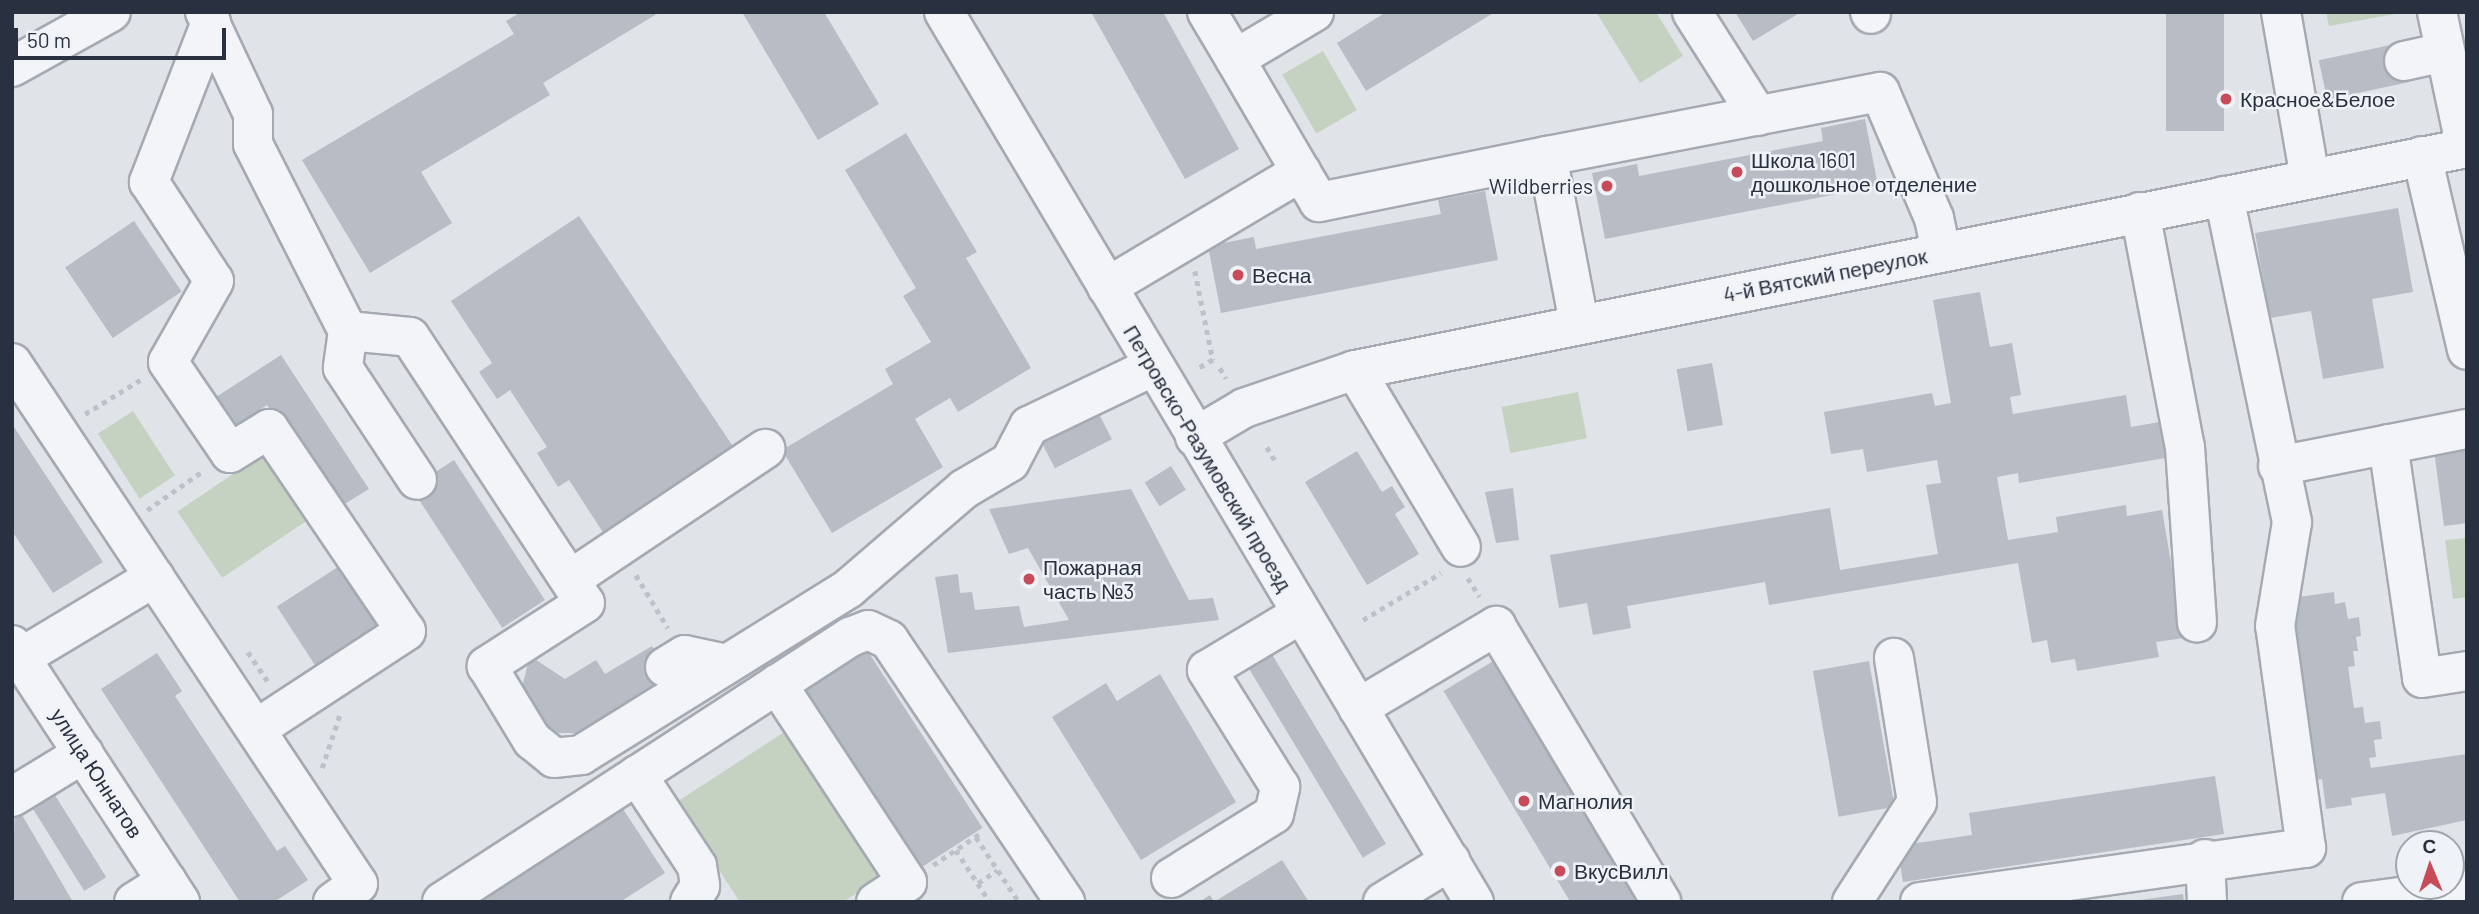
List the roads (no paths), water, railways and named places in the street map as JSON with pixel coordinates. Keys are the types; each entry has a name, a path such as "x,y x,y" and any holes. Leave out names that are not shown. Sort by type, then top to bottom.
{"street":[{"path":"12,67 111,12"},
{"name":"Петровско-Разумовский проезд","path":"944,12 1107,287 1171,370 1195,437 1474,902"},
{"path":"1207,12 1319,202 1880,92 1934,218 1941,252"},
{"path":"1235,60 1314,12"},
{"path":"1692,12 1758,116"},
{"path":"2281,12 2309,178"},
{"path":"208,17 253,114 253,144 348,331 343,368 417,480"},
{"path":"208,17 149,183 214,281 169,362 230,453 269,429 406,631 256,729"},
{"path":"2404,61 2442,34 2466,148"},
{"name":"4-й Вятский переулок","path":"1195,437 1244,408 1355,370 1579,323 2466,148"},
{"path":"1546,156 1579,323"},
{"path":"2422,156 2467,350"},
{"path":"1107,287 1301,172"},
{"path":"1920,902 2205,859 2305,848 2275,626 2291,523 2224,195"},
{"path":"2140,212 2185,447 2197,623"},
{"path":"348,331 410,337 585,603 487,666 532,740 554,758 581,755 849,588 964,489 1010,462 1029,426 1171,370"},
{"path":"12,363 358,884 333,902"},
{"path":"1355,370 1460,555"},
{"path":"2278,466 2467,429"},
{"path":"2388,444 2422,678 2467,671"},
{"path":"571,579 765,449"},
{"path":"16,651 155,577"},
{"path":"1171,878 1274,814 1280,788 1207,670 1301,614"},
{"path":"1358,708 1496,626 1661,902"},
{"path":"442,902 859,632 882,634 1009,816 1065,902"},
{"name":"улица Юннатов","path":"16,651 173,891"},
{"path":"1852,902 1917,803 1894,658"},
{"path":"675,661 727,664"},
{"path":"777,684 906,882 876,902"},
{"path":"12,797 84,753"},
{"path":"638,775 697,866 700,886 690,902"},
{"path":"2205,859 2207,902"},
{"path":"1383,902 1450,861"},
{"path":"2361,902 2467,888"},
{"path":"134,902 173,891"}],"place":[{"name":"Красное&Белое","path":"2226,99"},
{"name":"Школа 1601 дошкольное отделение","path":"1737,172"},
{"name":"Wildberries","path":"1607,186"},
{"name":"Весна","path":"1238,275"},
{"name":"Пожарная часть №3","path":"1029,579"},
{"name":"Магнолия","path":"1524,801"},
{"name":"ВкусВилл","path":"1560,871"}]}
